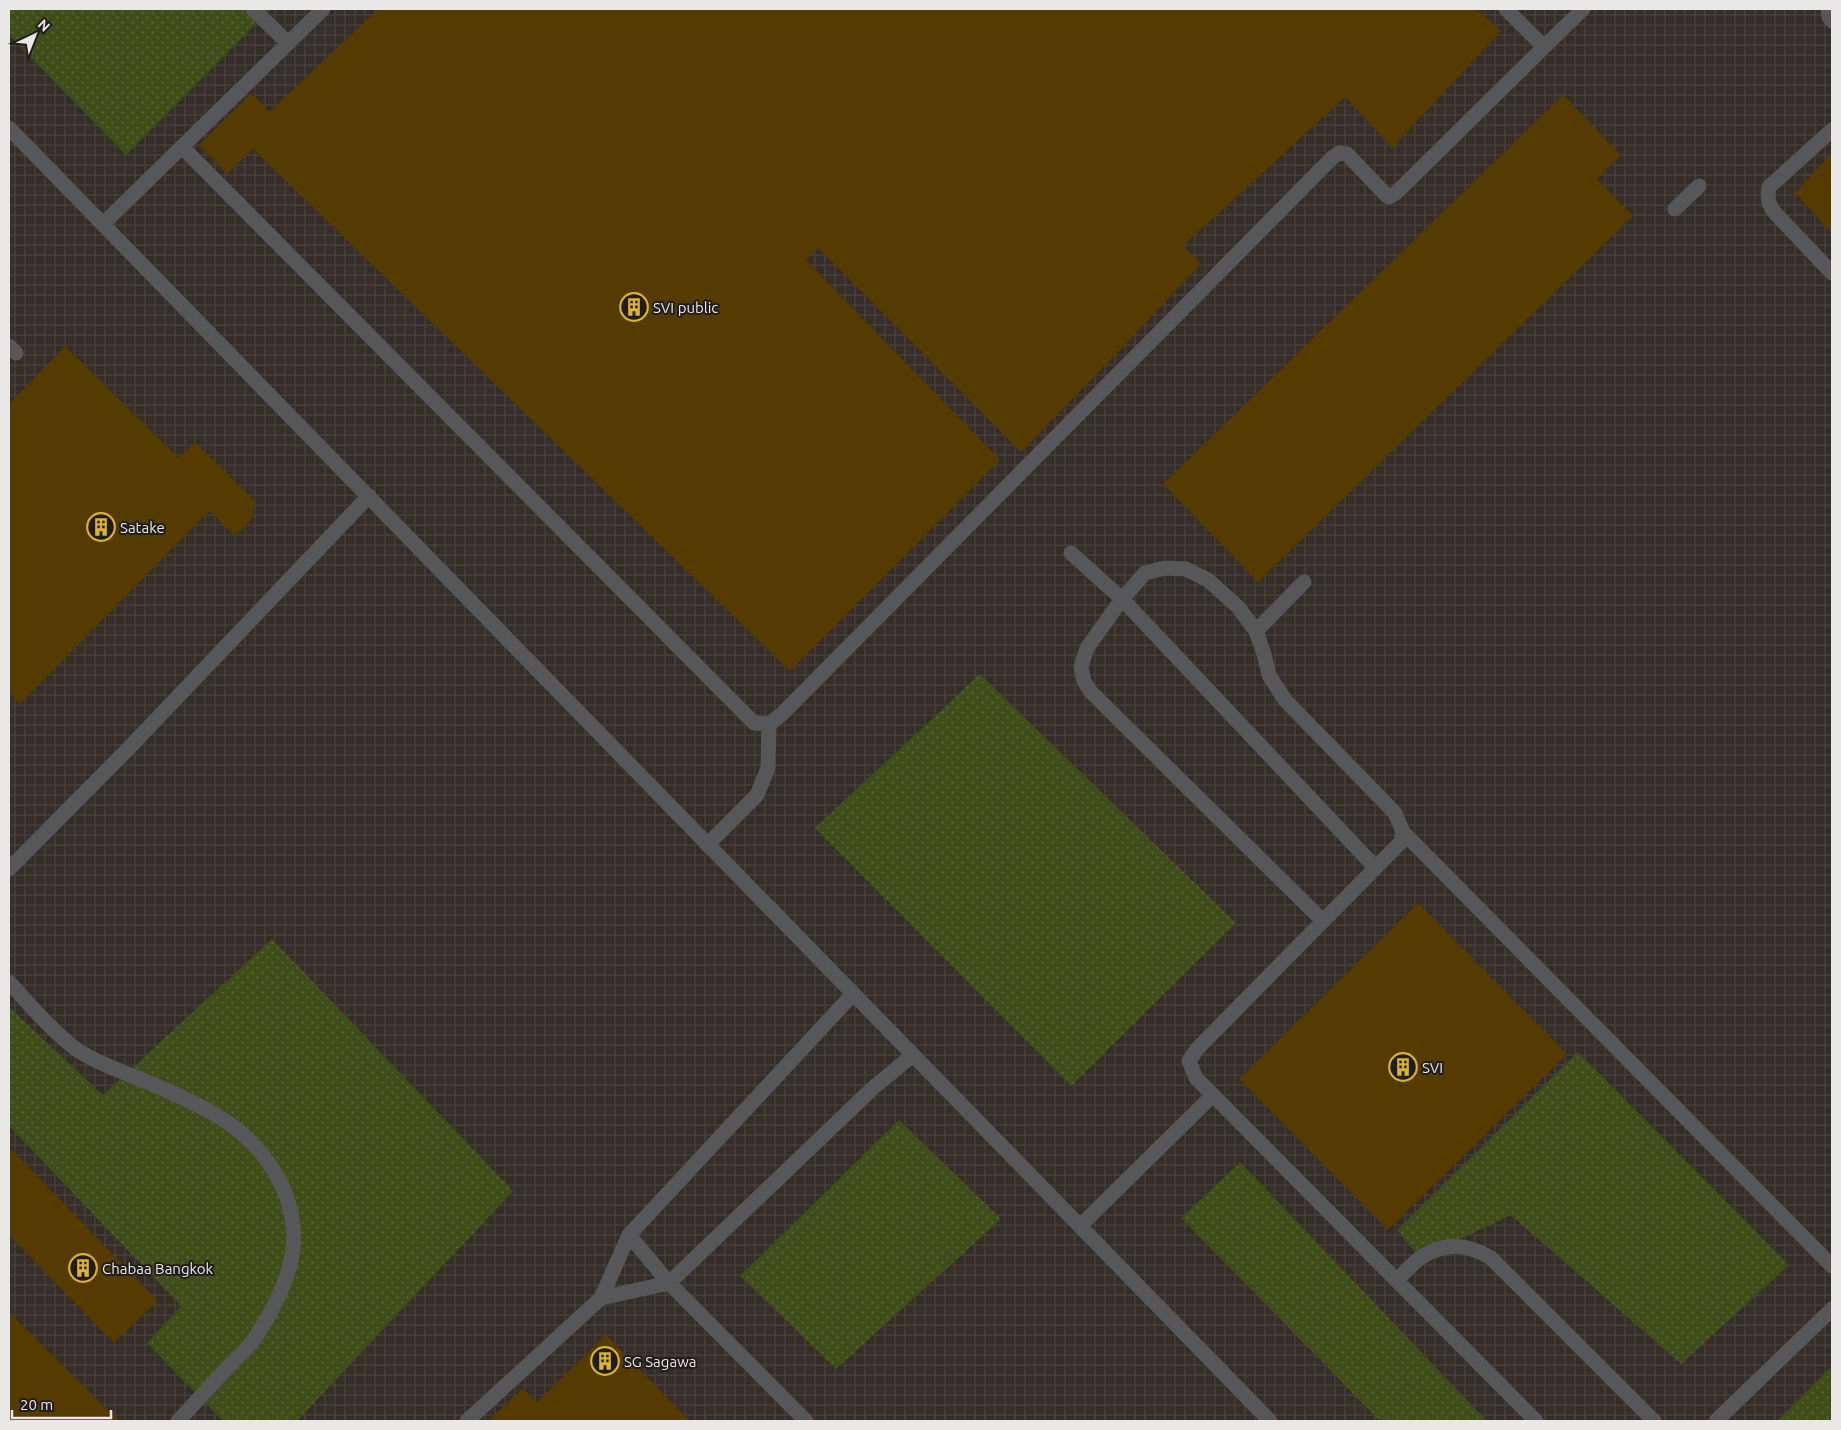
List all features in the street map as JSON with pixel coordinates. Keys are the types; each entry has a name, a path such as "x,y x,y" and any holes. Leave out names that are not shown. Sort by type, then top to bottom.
{"street":[{"path":"253,9 288,43"},
{"path":"103,224 323,9"},
{"path":"1506,9 1544,47"},
{"path":"182,146 754,722 769,724 782,714 1333,157 1339,153 1347,154 1386,195 1389,197 1393,195 1583,9"},
{"path":"1828,9 1832,21"},
{"path":"9,128 853,994 1084,1223 1270,1421"},
{"path":"1832,130 1769,187 1767,198 1770,207 1775,213 1832,273"},
{"path":"1675,209 1699,186"},
{"path":"9,869 127,750 369,496"},
{"path":"1071,553 1122,599 1375,867"},
{"path":"1322,920 1091,692 1084,681 1080,667 1086,648 1122,599 1145,573 1165,568 1186,569 1208,580 1238,607 1256,631 1269,675 1285,700 1394,813 1403,832 1832,1266"},
{"path":"1256,631 1304,582"},
{"path":"707,845 757,795 768,768 769,724"},
{"path":"1403,832 1400,842 1197,1048 1189,1062 1196,1078 1536,1421"},
{"path":"9,982 50,1026 78,1050 114,1068 180,1096 217,1116 242,1133 261,1152 276,1174 288,1202 294,1228 293,1250 284,1284 272,1311 254,1340 178,1421"},
{"path":"467,1421 601,1298 629,1235 853,994"},
{"path":"601,1298 670,1283 874,1087 913,1054"},
{"path":"1084,1223 1213,1095"},
{"path":"629,1235 670,1283 806,1421"},
{"path":"1397,1280 1420,1258 1444,1248 1462,1246 1476,1249 1491,1258 1654,1421"},
{"path":"1716,1421 1832,1308"}],"shaded area":[{"path":"9,9 1832,9 1832,1421 9,1421"}],"green space":[{"path":"9,9 271,9 126,155 9,35"},
{"path":"980,674 1236,923 1071,1086 815,828"},
{"path":"272,939 513,1191 297,1421 223,1421 147,1343 181,1306 9,1126 9,1007 103,1095"},
{"path":"1578,1052 1789,1265 1681,1364 1511,1215 1420,1258 1397,1230"},
{"path":"899,1120 1001,1219 836,1369 740,1276"},
{"path":"1240,1162 1487,1421 1380,1421 1181,1218"},
{"path":"1832,1366 1832,1421 1777,1421"}],"building":[{"name":"SVI public","path":"378,9 1477,9 1501,31 1392,148 1345,97 1183,246 1201,264 1021,452 818,248 806,260 1000,460 790,671 253,149 227,174 199,145 252,93 269,112"},
{"path":"1563,95 1621,155 1597,179 1633,216 1258,582 1163,484"},
{"path":"1832,153 1832,233 1795,193"},
{"name":"Satake","path":"65,346 179,458 195,442 255,501 252,519 235,536 209,511 20,704 9,692 9,404"},
{"name":"SVI","path":"1418,903 1567,1054 1388,1230 1239,1079"},
{"name":"Chabaa Bangkok","path":"11,1149 158,1301 114,1343 9,1235 9,1151"},
{"path":"9,1312 119,1421 9,1421"},
{"name":"SG Sagawa","path":"606,1335 690,1421 488,1421 523,1388 537,1402"}],"place":[{"name":"SVI public","path":"634,307"},
{"name":"Satake","path":"101,527"},
{"name":"SVI","path":"1403,1067"},
{"name":"Chabaa Bangkok","path":"83,1268"},
{"name":"SG Sagawa","path":"605,1361"}]}
